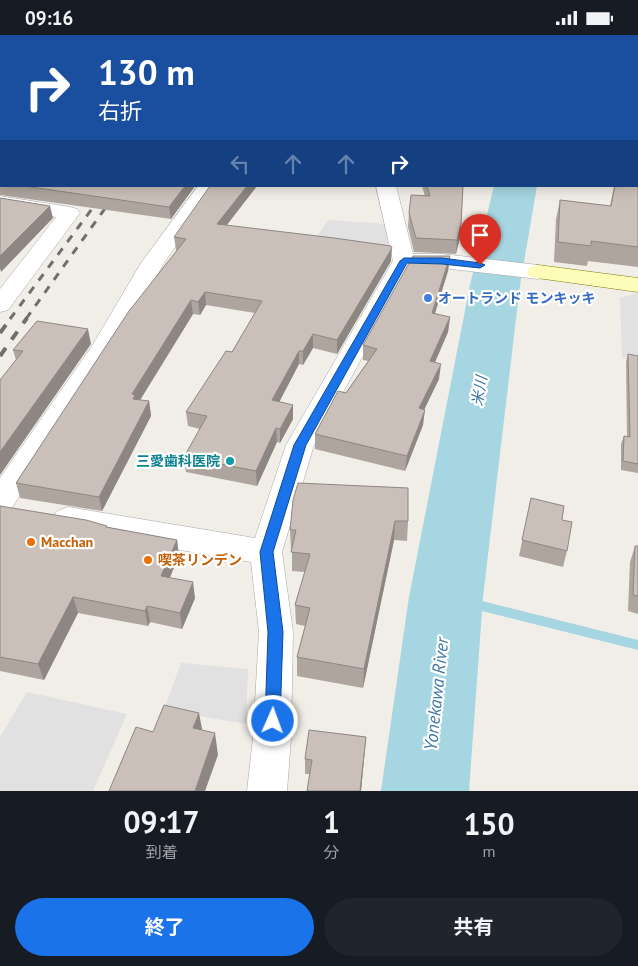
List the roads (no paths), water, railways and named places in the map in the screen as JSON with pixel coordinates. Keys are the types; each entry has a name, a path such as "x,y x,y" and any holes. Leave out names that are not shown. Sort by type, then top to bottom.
{"street":[{"path":"0,501 104,345 174,231 207,187"},
{"path":"267,791 272,739 276,632 266,552 300,445 404,261 386,187"},
{"path":"0,202 70,213 0,305"},
{"path":"404,261 442,261 638,285"},
{"path":"22,511 266,552"}],"waterway":[{"name":"米川","path":"425,791 446,597 495,285 516,187"},
{"path":"446,597 638,645"}],"railway":[{"path":"10,319 108,187"},
{"path":"26,319 120,187"},
{"path":"0,333 11,318"},
{"path":"0,356 27,318"}],"place":[{"name":"オートランド モンキッキ","path":"428,298"},
{"name":"三愛歯科医院","path":"230,461"},
{"name":"Macchan","path":"31,542"},
{"name":"喫茶リンデン","path":"148,560"}],"water label":[{"name":"Yonekawa River","path":"436,694"}]}
